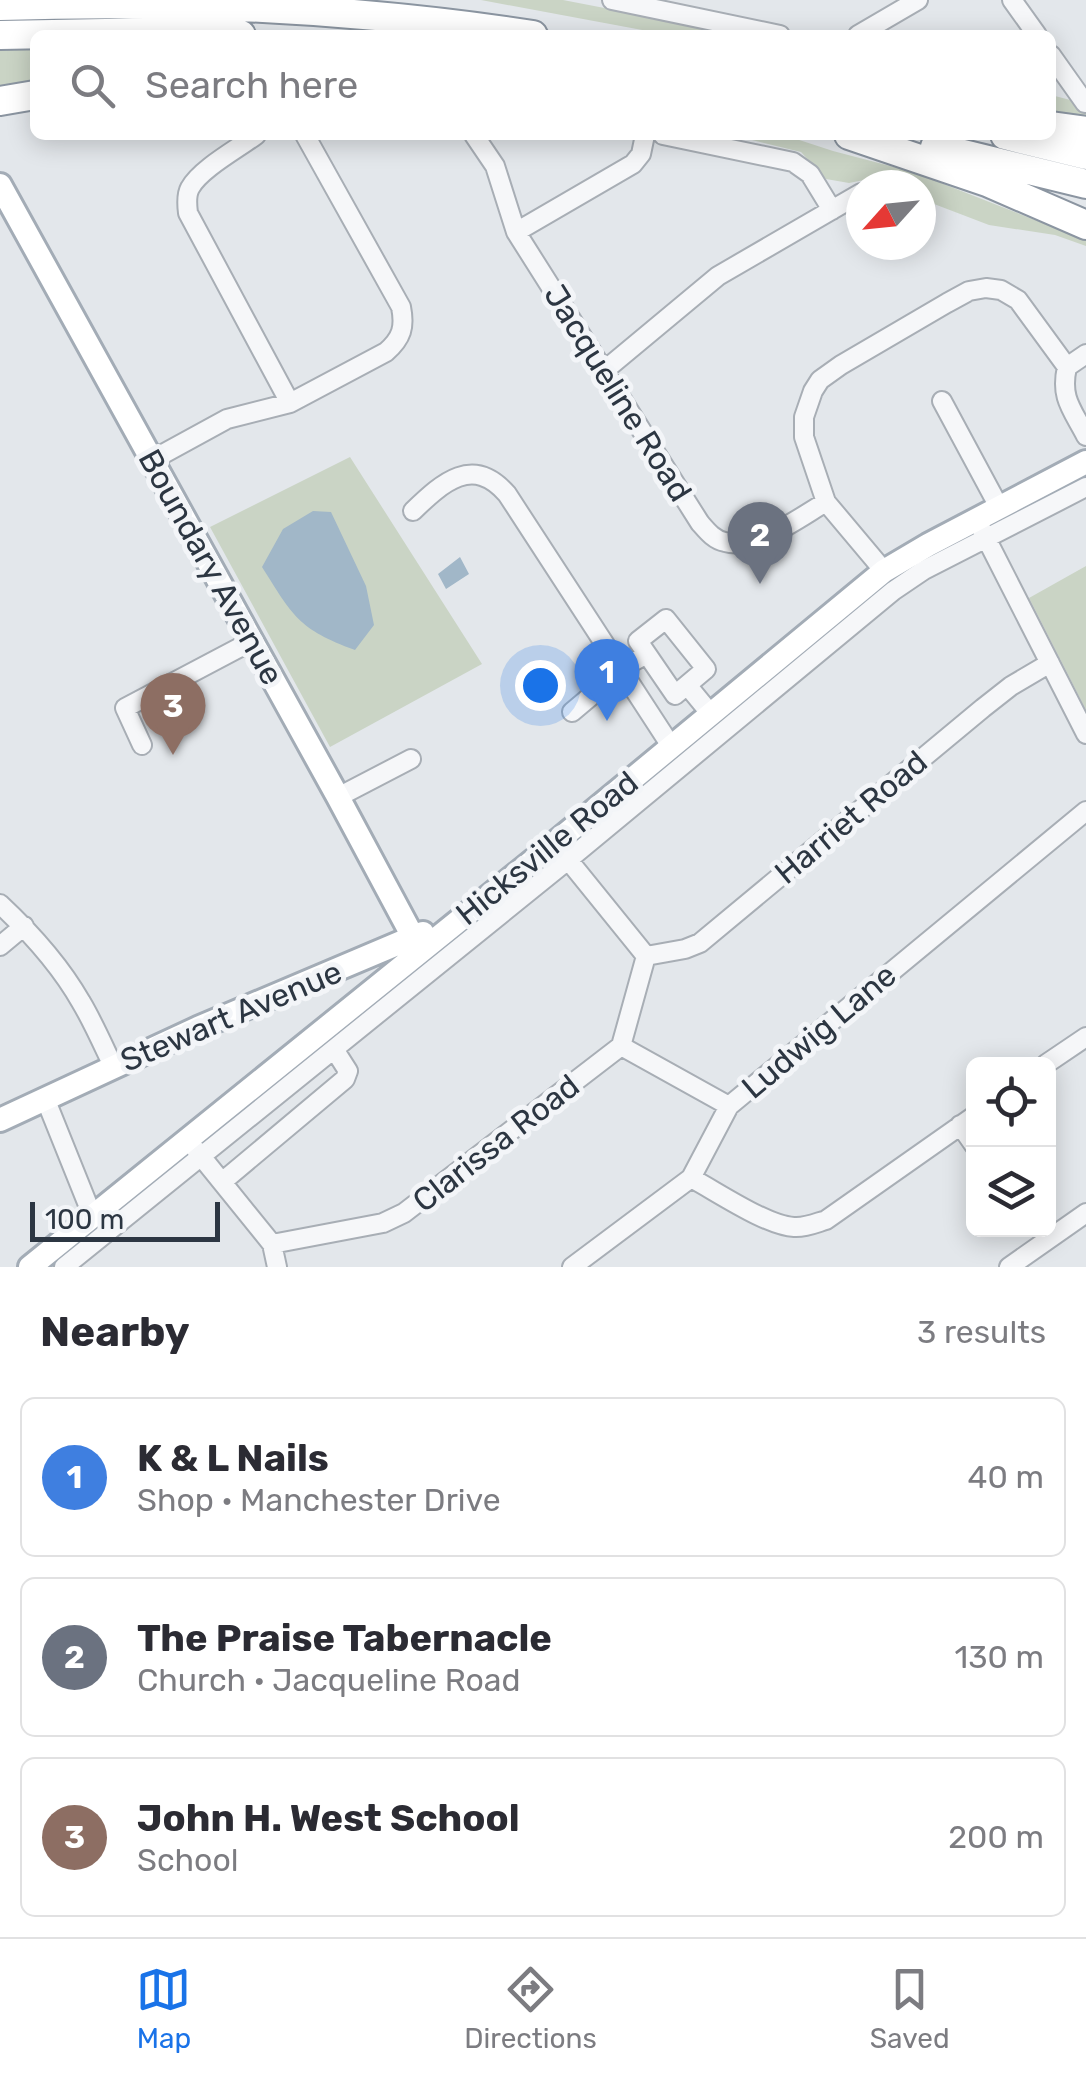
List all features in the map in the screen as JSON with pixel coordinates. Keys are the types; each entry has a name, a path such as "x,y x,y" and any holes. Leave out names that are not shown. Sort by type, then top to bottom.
{"highway":[{"path":"382,0 525,30"},
{"path":"0,6 242,6 404,18 495,30"},
{"path":"0,35 30,34"},
{"path":"0,101 30,96"},
{"path":"1056,127 1086,131"},
{"path":"864,140 987,182 1086,226"},
{"path":"906,140 1086,184"},
{"path":"1025,140 1086,155"}],"main road":[{"name":"Boundary Avenue","path":"2,193 417,944"},
{"name":"Hicksville Road","path":"30,1267 92,1215 194,1148 417,944 562,852 671,746 884,571 982,529 999,508 1086,462"},
{"name":"Stewart Avenue","path":"0,1120 198,1028 417,944"}],"street":[{"path":"612,0 643,3 759,30"},
{"path":"866,30 918,0"},
{"path":"1020,3 1034,30"},
{"path":"1056,62 1085,103"},
{"path":"249,140 202,174 190,188 188,213 290,402"},
{"path":"152,460 227,419 290,402 386,352 399,341 404,328 400,307 309,140"},
{"name":"Jacqueline Road","path":"477,140 495,166 516,232 700,523 718,540 738,544 754,541 826,502"},
{"path":"516,232 633,164 641,154 643,140"},
{"path":"687,140 793,162 810,174 832,210"},
{"path":"605,370 718,276 846,202"},
{"path":"884,571 826,502 804,437 804,416 820,380 970,291 986,288 1001,290 1018,300 1068,367"},
{"path":"1086,354 1068,367 1063,384 1086,436"},
{"path":"942,401 999,508"},
{"path":"413,511 433,492 465,474 495,480 671,746"},
{"path":"1086,487 982,529 1086,734"},
{"name":"Hicksville Road","path":"64,1267 194,1148 334,1049 562,852 892,591 982,529"},
{"path":"666,619 706,669 687,685 676,694 638,641 666,619"},
{"path":"142,745 125,708 252,641"},
{"path":"572,712 629,664 647,654"},
{"name":"Harriet Road","path":"646,956 685,949 700,942 983,708 1050,663"},
{"path":"687,685 710,714"},
{"path":"338,797 411,759"},
{"name":"Ludwig Lane","path":"572,1267 690,1178 729,1106 1086,811"},
{"path":"562,852 646,956 621,1046 729,1106"},
{"path":"0,904 55,962 82,1002 113,1066"},
{"path":"0,946 24,926"},
{"path":"1056,1057 1086,1036"},
{"name":"Clarissa Road","path":"272,1244 383,1223 404,1213 621,1046"},
{"path":"222,1182 344,1079 348,1071 334,1049"},
{"path":"45,1098 92,1215"},
{"path":"690,1178 777,1224 808,1226 826,1220 966,1121"},
{"path":"194,1148 272,1244 277,1267"},
{"path":"1056,1227 1086,1213"},
{"path":"1008,1267 1036,1237"}],"green space":[{"path":"481,0 563,0 718,30 642,30"},
{"path":"30,49 30,91 0,95 0,50"},
{"path":"1056,96 1086,104 1086,125 1056,120"},
{"path":"752,140 799,140 905,170 846,170 846,182 826,179 801,152"},
{"path":"936,181 1086,240 1086,246 1055,235 989,225 936,205"},
{"path":"350,457 482,664 330,747 210,527"},
{"path":"1086,566 1086,710 1029,598"}],"water":[{"path":"313,511 331,512 366,586 374,625 355,650 321,635 299,619 262,567 283,529"},
{"path":"460,557 469,574 446,589 438,574"}],"place":[{"name":"The Praise Tabernacle","path":"760,584"},
{"name":"K & L Nails","path":"607,721"},
{"name":"John H. West School","path":"173,755"}]}
